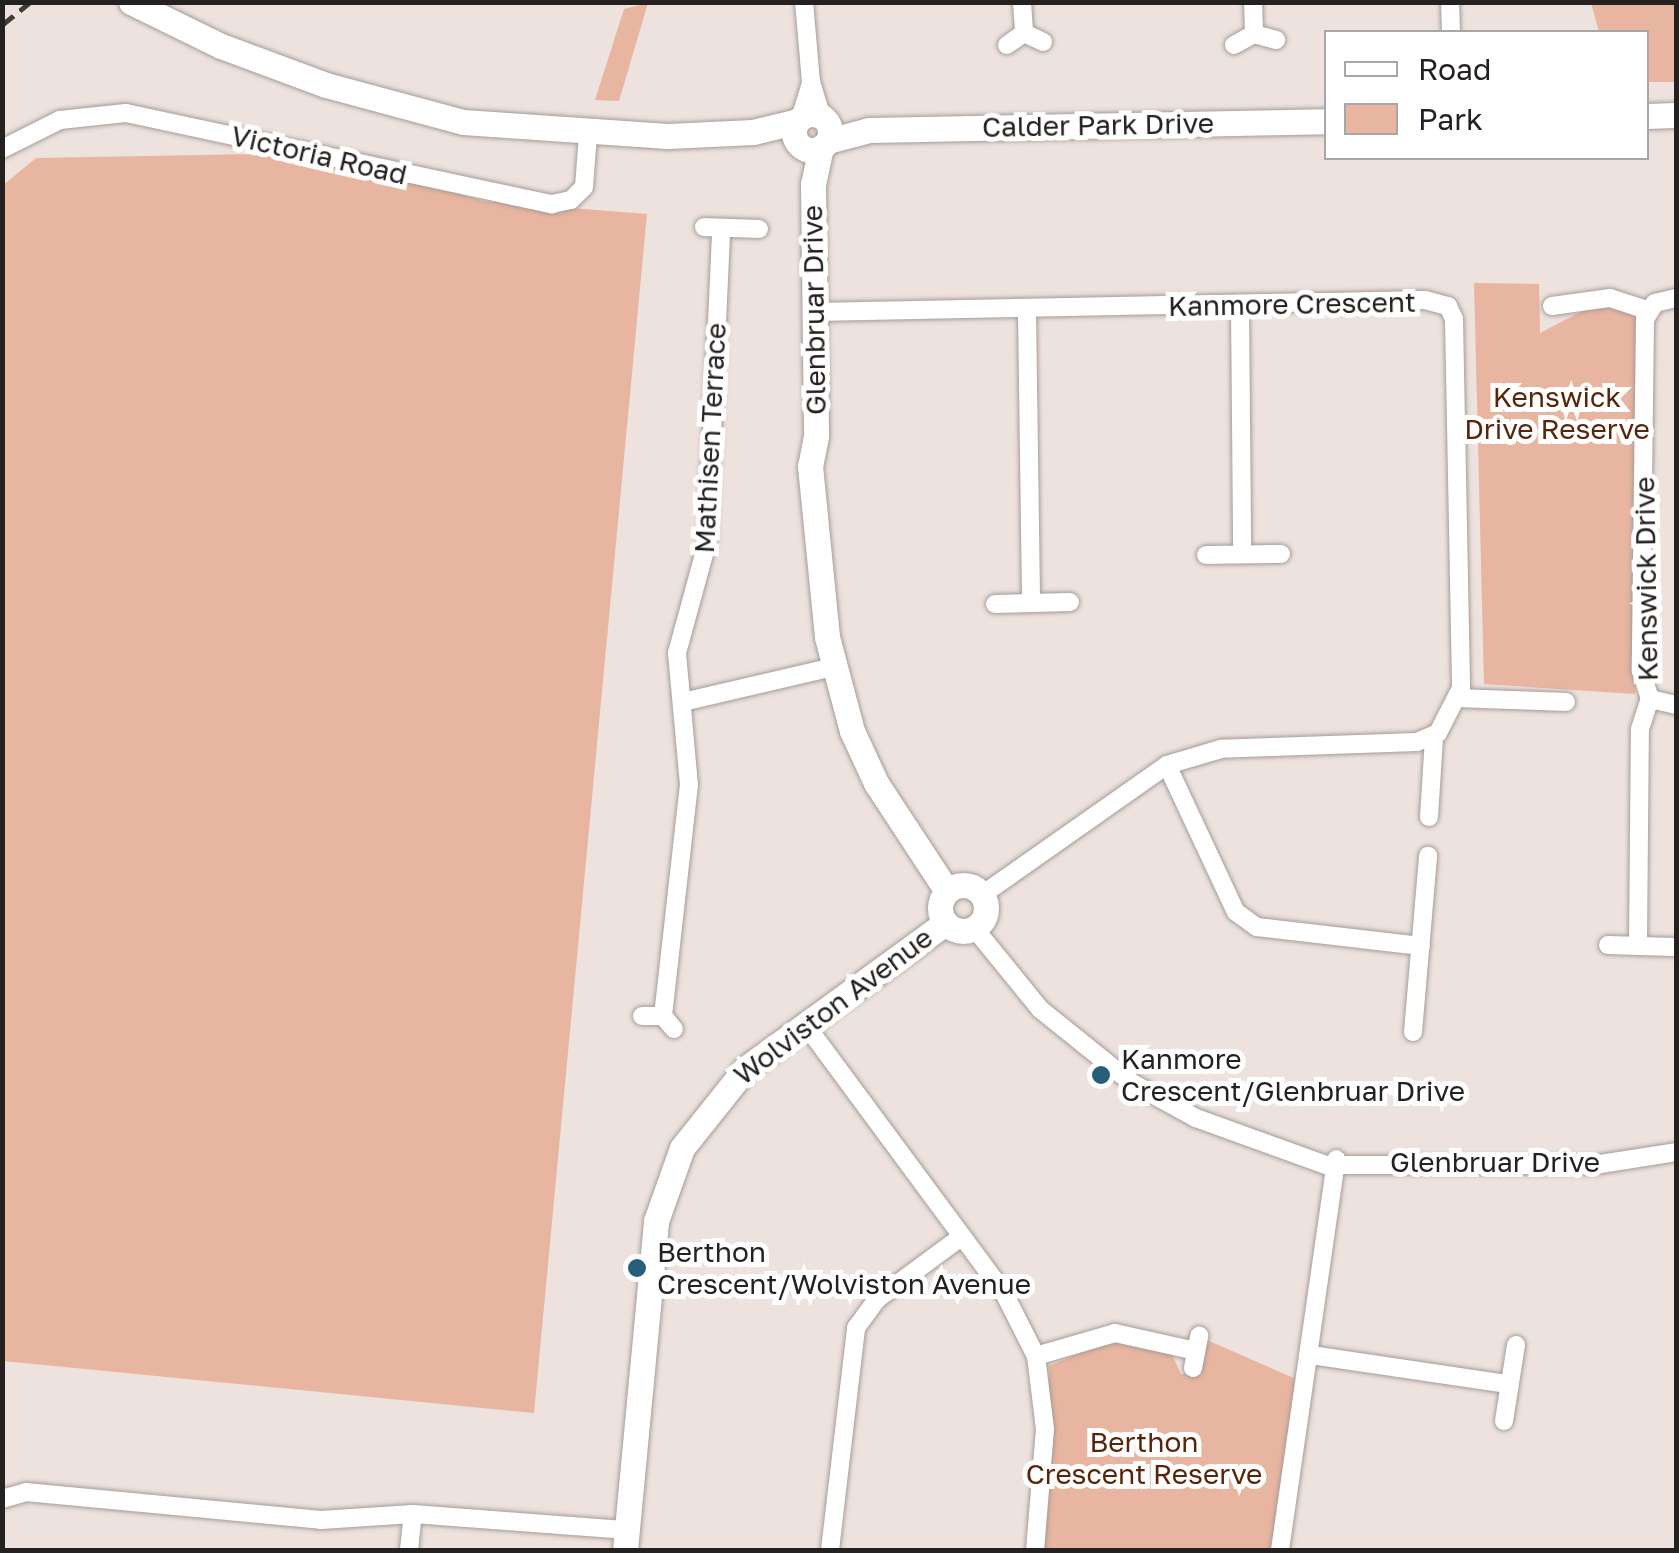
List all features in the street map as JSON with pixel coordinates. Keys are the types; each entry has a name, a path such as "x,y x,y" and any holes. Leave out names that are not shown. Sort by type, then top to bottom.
{"street":[{"name":"Calder Park Drive","path":"131,2 198,35 391,106 463,122 588,135 1324,121"},
{"path":"804,2 812,132"},
{"path":"1022,2 1024,33"},
{"path":"1252,2 1254,34"},
{"path":"1450,2 1451,30"},
{"path":"1024,33 1043,42"},
{"path":"1007,45 1024,33"},
{"path":"1234,45 1254,34 1276,40"},
{"name":"Victoria Road","path":"2,149 60,120 126,114 552,204 581,192 588,135"},
{"path":"1649,116 1676,115"},
{"name":"Glenbruar Drive","path":"812,132 816,436 825,466 818,502 820,582 833,667 876,783 947,891"},
{"name":"Mathisen Terrace","path":"642,1016 669,1023 688,815 680,634 707,543 712,228 759,229"},
{"path":"1552,306 1610,298 1648,310 1676,298"},
{"name":"Kanmore Crescent","path":"815,312 1425,300 1452,312 1458,698"},
{"path":"1240,304 1242,554"},
{"path":"1026,310 1031,602"},
{"name":"Kenswick Drive","path":"1648,310 1641,671 1650,699 1676,705"},
{"path":"1206,555 1281,554"},
{"path":"995,604 1070,602"},
{"path":"684,702 833,667"},
{"path":"1430,817 1434,737 1458,698 1566,702"},
{"path":"1638,946 1640,729 1650,699"},
{"path":"982,895 1167,764 1249,746 1434,737"},
{"path":"1167,764 1236,912 1282,934 1420,946"},
{"path":"1414,1032 1428,856"},
{"path":"962,885 982,895 985,918 975,929 962,932 944,923 940,910 947,891 962,885"},
{"name":"Wolviston Avenue","path":"626,1540 665,1188 717,1096 805,1024 944,923"},
{"name":"Glenbruar Drive","path":"975,929 1040,1009 1132,1083 1196,1118 1284,1148 1335,1164 1373,1161 1594,1165 1676,1152"},
{"path":"1608,944 1673,947"},
{"path":"805,1024 1004,1293 1036,1356 1045,1429 1034,1550"},
{"path":"1280,1550 1312,1355 1335,1164"},
{"path":"830,1550 856,1328 876,1300 961,1237"},
{"path":"1036,1356 1116,1332 1196,1352"},
{"path":"1504,1421 1516,1345"},
{"path":"1312,1355 1508,1384"},
{"path":"2,1499 26,1492 320,1520 413,1514 626,1540"},
{"path":"409,1550 413,1514"},
{"path":"1286,1515 1290,1550"}],"green space":[{"path":"648,3 619,101 595,100 624,9"},
{"path":"1591,3 1676,3 1676,82 1649,82 1649,30 1598,30"},
{"path":"317,153 483,201 647,214 534,1413 3,1361 2,186 36,158"},
{"name":"Kenswick Drive Reserve","path":"1474,283 1539,284 1540,333 1584,310 1621,306 1637,319 1635,694 1484,684"},
{"name":"Berthon Crescent Reserve","path":"1116,1338 1168,1346 1181,1374 1201,1375 1207,1340 1298,1380 1275,1550 1043,1550 1049,1366"}],"railway":[{"path":"2,25 30,2"}],"place":[{"name":"Kanmore Crescent/Glenbruar Drive","path":"1101,1075"},
{"name":"Berthon Crescent/Wolviston Avenue","path":"637,1268"}]}
